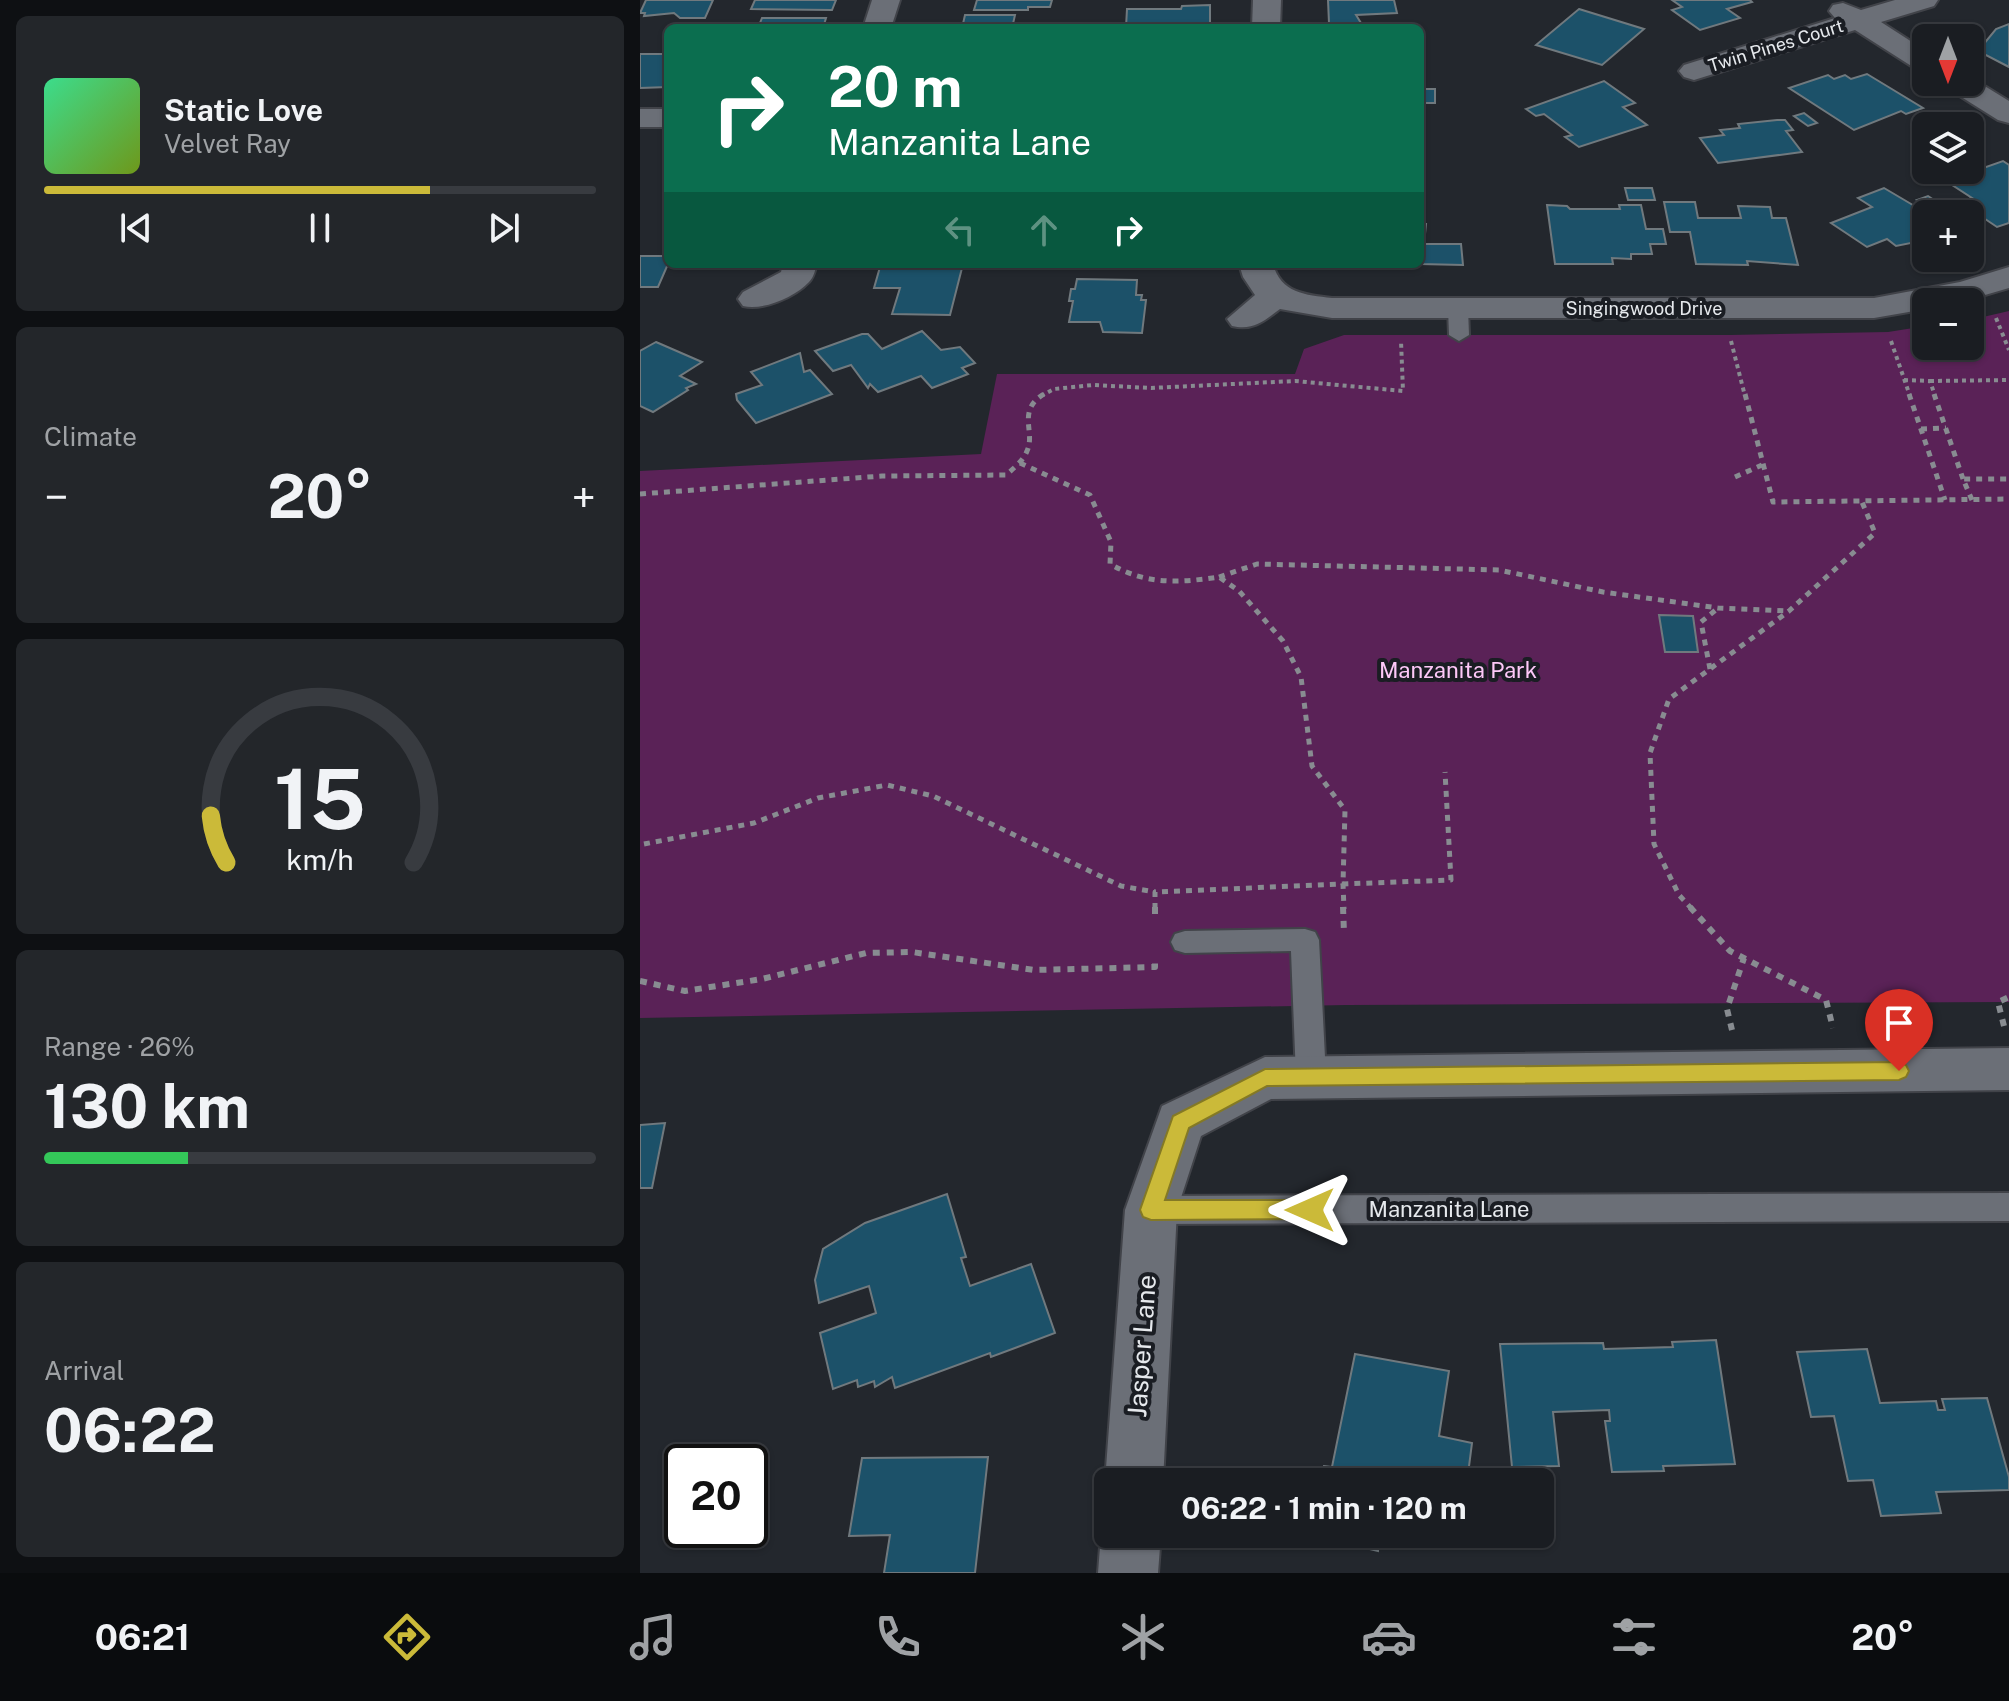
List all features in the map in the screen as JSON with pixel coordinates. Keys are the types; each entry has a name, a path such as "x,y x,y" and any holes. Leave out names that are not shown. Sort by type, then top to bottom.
{"street":[{"path":"878,24 886,0"},
{"path":"1266,24 1267,0"},
{"path":"1825,0 1912,54"},
{"name":"Twin Pines Court","path":"1694,71 1924,0"},
{"path":"1980,96 2009,114"},
{"path":"640,118 664,118"},
{"path":"755,299 796,277 799,268"},
{"path":"1244,319 1276,296 1262,282 1257,268"},
{"name":"Singingwood Drive","path":"1276,296 1306,305 1332,308 1400,308 1458,321 1723,309 1874,308 1966,291 2009,277"},
{"path":"1151,1210 1180,1122 1265,1078 1843,1071 2007,1049"},
{"name":"Jasper Lane","path":"1135,1468 1151,1210"},
{"path":"1128,1573 1130,1548"}],"lane":[{"path":"1185,942 1305,940 1311,1077"},
{"name":"Manzanita Lane","path":"1151,1210 2009,1207"}],"path":[{"path":"640,494 882,476 1006,475 1020,463 1029,449 1026,418 1039,397 1054,389 1093,385 1151,388 1295,381 1403,391 1400,308"},
{"path":"1874,308 1888,332 1945,500"},
{"path":"1723,309 1773,502 2009,499"},
{"path":"1904,380 2009,380"},
{"path":"1930,381 1972,500"},
{"path":"1921,429 1946,428"},
{"path":"1020,463 1090,495 1111,542 1110,564 1133,578 1175,584 1219,577 1257,564 1499,570 1603,592 1718,608 1789,611"},
{"path":"1735,477 1762,465"},
{"path":"1963,479 2009,479"},
{"path":"1843,1071 1826,1000 1730,951 1679,895 1654,844 1650,753 1669,699 1789,611 1875,533 1862,502"},
{"path":"1219,577 1239,591 1283,641 1301,677 1312,766 1345,810 1344,945"},
{"path":"1710,669 1701,622 1718,608"},
{"path":"644,844 754,823 818,798 887,785 933,796 1121,886 1155,892 1451,880 1445,772"},
{"path":"1155,892 1155,922"},
{"path":"640,981 685,991 762,979 866,953 912,952 1034,970 1155,967 1155,952"},
{"path":"1743,1072 1727,1009 1744,958"},
{"path":"2007,1049 1998,1002 2009,997"}],"green space":[{"name":"Manzanita Park","path":"2009,311 2009,1002 1346,1005 640,1018 640,471 981,454 997,374 1295,374 1304,349 1344,335 1730,335 1888,332 1912,328 1912,360 1984,360 1984,317"}],"building":[{"path":"646,0 713,0 705,18 680,18 674,13 644,16 645,13 640,13"},
{"path":"755,0 836,0 832,10 751,9"},
{"path":"977,0 1052,0 1050,7 1028,7 1028,10 974,10"},
{"path":"1328,0 1394,0 1397,13 1356,15 1361,23 1329,23"},
{"path":"1672,0 1752,2 1727,9 1740,18 1700,30 1672,10 1682,7"},
{"path":"1210,5 1210,24 1126,24 1127,9 1181,9 1182,6"},
{"path":"1579,9 1644,29 1602,65 1536,45"},
{"path":"965,15 1015,15 1013,24 963,24"},
{"path":"762,18 826,18 824,24 760,24"},
{"path":"2009,24 2009,67 1984,54 1984,44 1996,29"},
{"path":"640,54 664,54 664,87 640,88"},
{"path":"1867,74 1923,108 1906,114 1901,111 1854,130 1789,88 1828,75 1834,79 1845,75 1851,79"},
{"path":"1604,81 1635,103 1623,107 1647,125 1579,147 1565,137 1572,135 1544,114 1536,116 1526,109"},
{"path":"1424,89 1435,89 1435,103 1424,103"},
{"path":"1804,113 1817,123 1808,126 1794,116"},
{"path":"1785,120 1793,130 1786,131 1802,152 1718,163 1700,138 1724,135 1720,130 1740,128 1738,124"},
{"path":"2003,161 2009,165 2009,223 1997,227 1984,218 1984,200 1966,200 1972,198 1951,184 1984,184 1984,168"},
{"path":"1625,188 1652,188 1655,200 1628,200"},
{"path":"1884,188 1912,205 1912,243 1896,246 1887,239 1867,247 1831,223 1872,207 1858,198"},
{"path":"1664,202 1695,202 1698,218 1741,218 1738,206 1770,207 1772,218 1786,218 1798,265 1747,261 1748,265 1696,264 1690,232 1670,232"},
{"path":"1547,205 1567,206 1570,209 1620,209 1619,205 1641,205 1646,229 1663,229 1666,244 1650,244 1652,254 1631,254 1631,259 1612,258 1613,264 1555,264"},
{"path":"1424,244 1461,244 1463,265 1424,264"},
{"path":"640,256 664,256 666,268 658,287 640,287"},
{"path":"880,268 962,268 950,315 892,314 900,288 874,288"},
{"path":"1117,268 1175,268 1175,269"},
{"path":"1077,279 1137,280 1136,295 1142,295 1141,300 1146,300 1142,333 1103,332 1100,322 1069,322 1073,301 1069,301 1071,289 1075,289"},
{"path":"922,331 941,350 960,347 975,363 962,368 968,374 932,388 921,376 878,392 870,384 868,388 851,365 833,371 815,351 862,334 868,334 882,349"},
{"path":"656,342 702,362 680,376 696,384 653,412 640,406 640,351"},
{"path":"800,353 804,372 810,370 832,394 756,423 737,400 736,394 762,385 751,372"},
{"path":"1659,615 1693,616 1698,652 1665,652"},
{"path":"665,1123 652,1188 640,1188 640,1125"},
{"path":"947,1194 966,1257 961,1258 970,1286 1031,1264 1055,1333 895,1388 892,1377 875,1387 874,1381 858,1387 857,1380 833,1389 820,1333 876,1313 869,1286 819,1303 815,1280 823,1249 865,1223"},
{"path":"1716,1340 1735,1464 1663,1466 1664,1471 1612,1472 1605,1421 1610,1421 1609,1410 1553,1412 1559,1466 1512,1467 1500,1344 1603,1343 1604,1349 1673,1347 1672,1342"},
{"path":"1867,1349 1880,1403 1936,1401 1938,1410 1945,1410 1942,1399 1987,1398 2009,1477 2009,1490 1936,1492 1941,1513 1881,1516 1873,1480 1848,1481 1834,1416 1811,1417 1797,1352"},
{"path":"1355,1354 1449,1371 1439,1436 1472,1443 1469,1468 1324,1468 1332,1467"},
{"path":"988,1457 975,1573 884,1573 890,1535 849,1536 862,1458"}],"route":[{"path":"1310,1210 1151,1210 1180,1122 1265,1078 1899,1071"}]}
